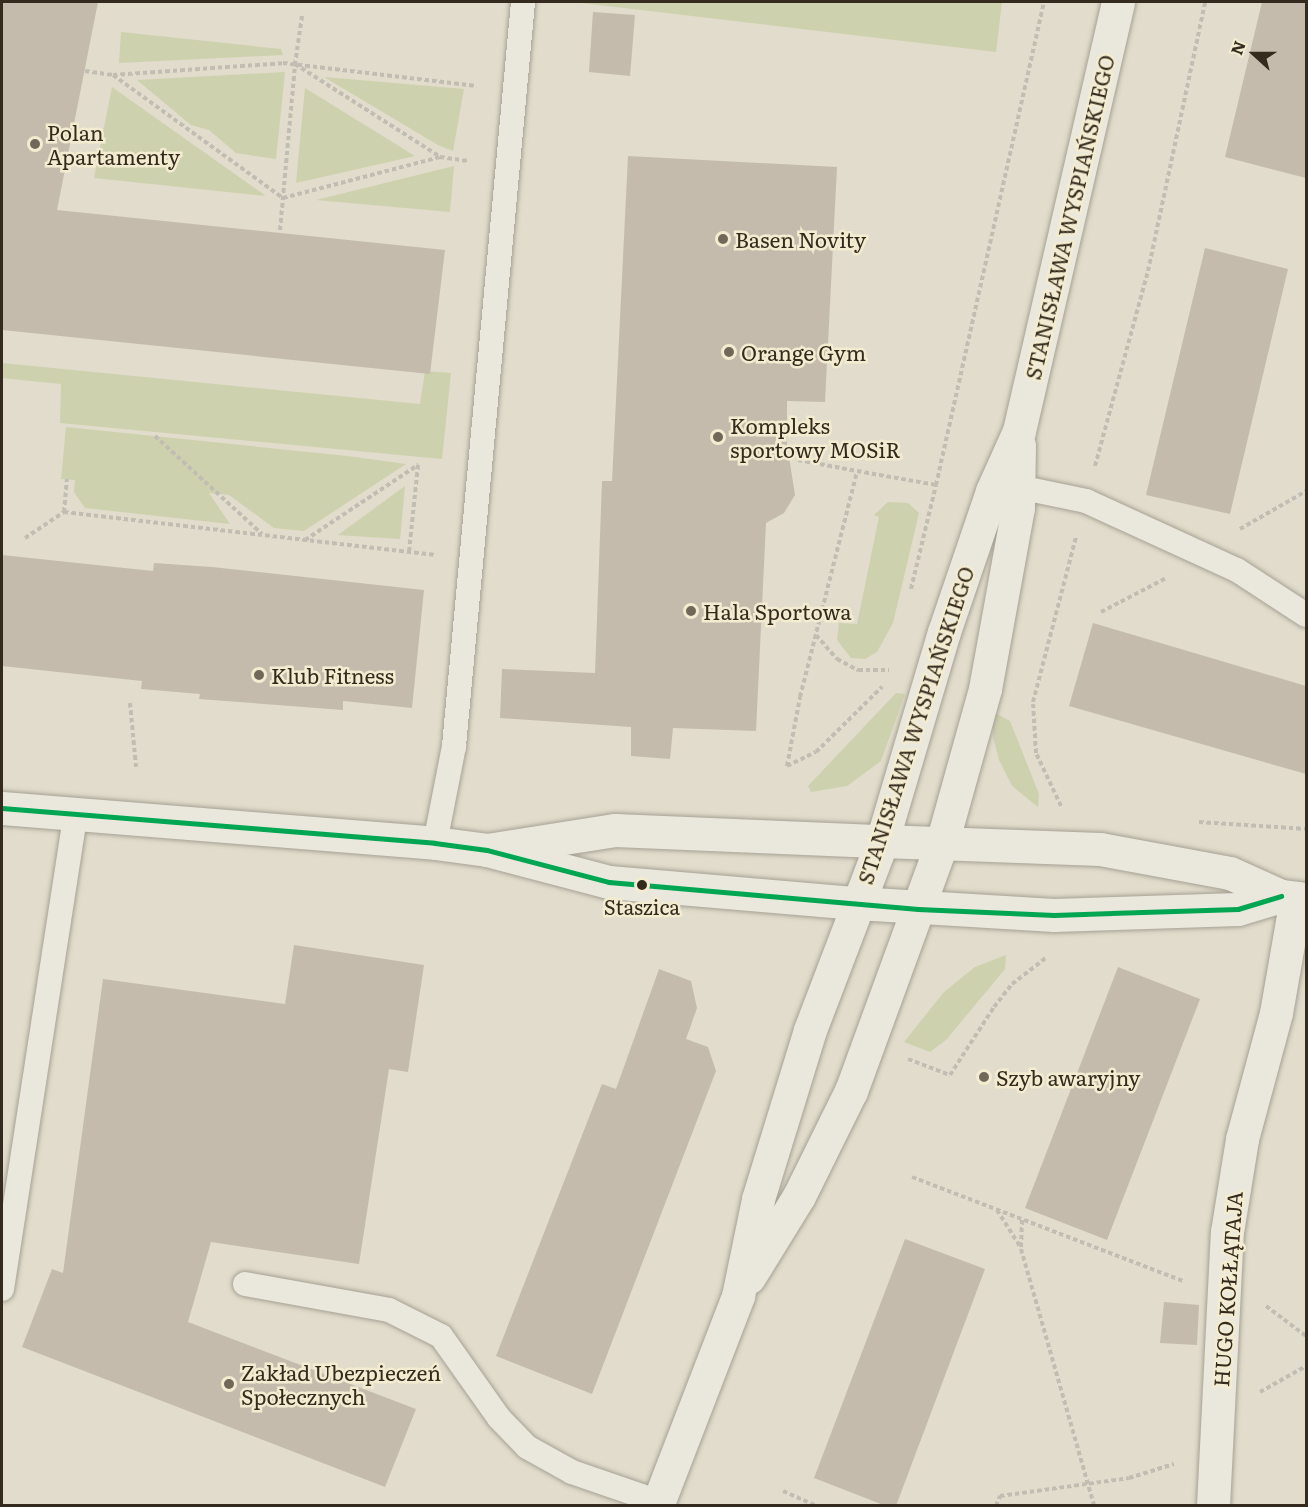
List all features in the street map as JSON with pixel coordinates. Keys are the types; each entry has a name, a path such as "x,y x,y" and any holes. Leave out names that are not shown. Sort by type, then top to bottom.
{"street":[{"name":"STANISŁAWA WYSPIAŃSKIEGO","path":"738,1296 799,1196 851,1091 942,843 985,689 1007,485 1118,2"},
{"name":"STANISŁAWA WYSPIAŃSKIEGO","path":"658,1504 738,1296 758,1199 810,1030 856,903 882,841 944,632 1007,485"},
{"path":"2,808 435,843 487,850 609,882 918,909 1054,915 1238,909 1295,898"},
{"path":"487,850 615,830 1100,849 1230,873 1295,898"},
{"name":"HUGO KOŁŁĄTAJA","path":"1213,1506 1227,1232 1242,1139 1276,1013 1295,898"}],"lane":[{"path":"435,843 454,746 523,2"},
{"path":"1007,485 1086,501 1237,570 1306,615"},
{"path":"2,1289 76,813"},
{"path":"244,1284 389,1310 441,1336 499,1418 527,1448 572,1472 658,1504"}],"path":[{"path":"909,597 1044,2"},
{"path":"1064,813 1036,753 1034,702 1148,271 1205,2"},
{"path":"280,230 295,64 302,16"},
{"path":"295,64 440,157"},
{"path":"85,71 113,75 295,64 477,86"},
{"path":"113,75 283,198"},
{"path":"477,97 479,75"},
{"path":"283,198 440,157 471,161 472,150"},
{"path":"155,436 262,535"},
{"path":"798,460 936,485"},
{"path":"305,540 418,465 409,552"},
{"path":"858,471 816,635 787,766 816,752 875,696 895,660"},
{"path":"64,512 67,479"},
{"path":"26,538 64,512 443,555"},
{"path":"816,635 837,659 858,670 892,669"},
{"path":"130,703 136,767"},
{"path":"906,1059 950,1075 993,1007 1012,984 1050,955"},
{"path":"912,1177 1172,1277"},
{"path":"997,1210 1021,1249 1094,1506"},
{"path":"1021,1249 1022,1219"},
{"path":"1259,1300 1306,1336"},
{"path":"1256,1395 1306,1366"},
{"path":"996,1506 1000,1496 1129,1478"},
{"path":"783,1491 817,1506"}],"green space":[{"path":"573,2 1002,2 996,52"},
{"path":"121,32 281,49 283,55 119,63"},
{"path":"285,72 276,159 236,153 209,130 191,125 137,80"},
{"path":"324,77 464,89 453,151 438,145"},
{"path":"112,87 266,196 94,178"},
{"path":"305,88 415,156 296,183"},
{"path":"454,166 450,212 316,200"},
{"path":"2,363 420,404 425,371 451,373 442,459 60,423 61,384 2,378"},
{"path":"66,427 406,464 304,531 274,528 229,495 209,493 230,524 85,508 74,492 75,480 61,479"},
{"path":"405,486 400,539 338,535"},
{"path":"888,502 908,503 919,513 893,623 877,652 865,659 851,658 837,640 839,623 857,624 879,517 874,515"},
{"path":"896,693 905,694 881,761 847,786 811,792 808,786"},
{"path":"993,712 1010,721 1039,794 1038,807 1012,786 999,760 993,737"},
{"path":"1006,955 1005,969 946,1040 930,1052 904,1042 944,992 975,967"}],"building":[{"name":"Polan Apartamenty","path":"2,2 98,2 57,210 445,250 430,374 2,330"},
{"path":"1262,2 1306,2 1306,178 1225,157"},
{"path":"593,12 635,15 630,76 589,72"},
{"name":"Kompleks sportowy MOSiR","path":"628,156 837,167 825,402 787,401 787,444 795,495 784,513 766,523 756,731 673,728 670,759 631,756 631,727 500,718 502,669 595,673 602,481 612,481"},
{"path":"1205,248 1288,269 1230,514 1146,495"},
{"path":"2,555 153,571 154,563 212,567 424,590 412,708 343,701 343,710 199,699 200,694 141,689 142,681 2,666"},
{"path":"1093,623 1306,686 1306,774 1069,706"},
{"path":"294,945 424,965 408,1072 389,1069 359,1264 211,1242 188,1322 416,1409 385,1487 22,1347 52,1269 63,1273 103,979 285,1004"},
{"path":"1118,967 1200,999 1107,1240 1025,1208"},
{"path":"659,969 691,981 697,1008 686,1039 708,1047 716,1071 592,1394 496,1356 602,1084 616,1089"},
{"path":"905,1239 985,1269 896,1506 886,1506 814,1478"},
{"path":"1164,1302 1199,1305 1197,1345 1160,1343"}],"transit line":[{"path":"2,808 435,843 487,850 609,882 918,909 1054,915 1238,909 1281,896"}],"place":[{"name":"Polan Apartamenty","path":"35,144"},
{"name":"Basen Novity","path":"723,239"},
{"name":"Orange Gym","path":"729,352"},
{"name":"Kompleks sportowy MOSiR","path":"718,437"},
{"name":"Hala Sportowa","path":"691,611"},
{"name":"Klub Fitness","path":"259,675"},
{"name":"Staszica","path":"642,885"},
{"name":"Szyb awaryjny","path":"984,1077"},
{"name":"Zakład Ubezpieczeń Społecznych","path":"229,1384"}]}
